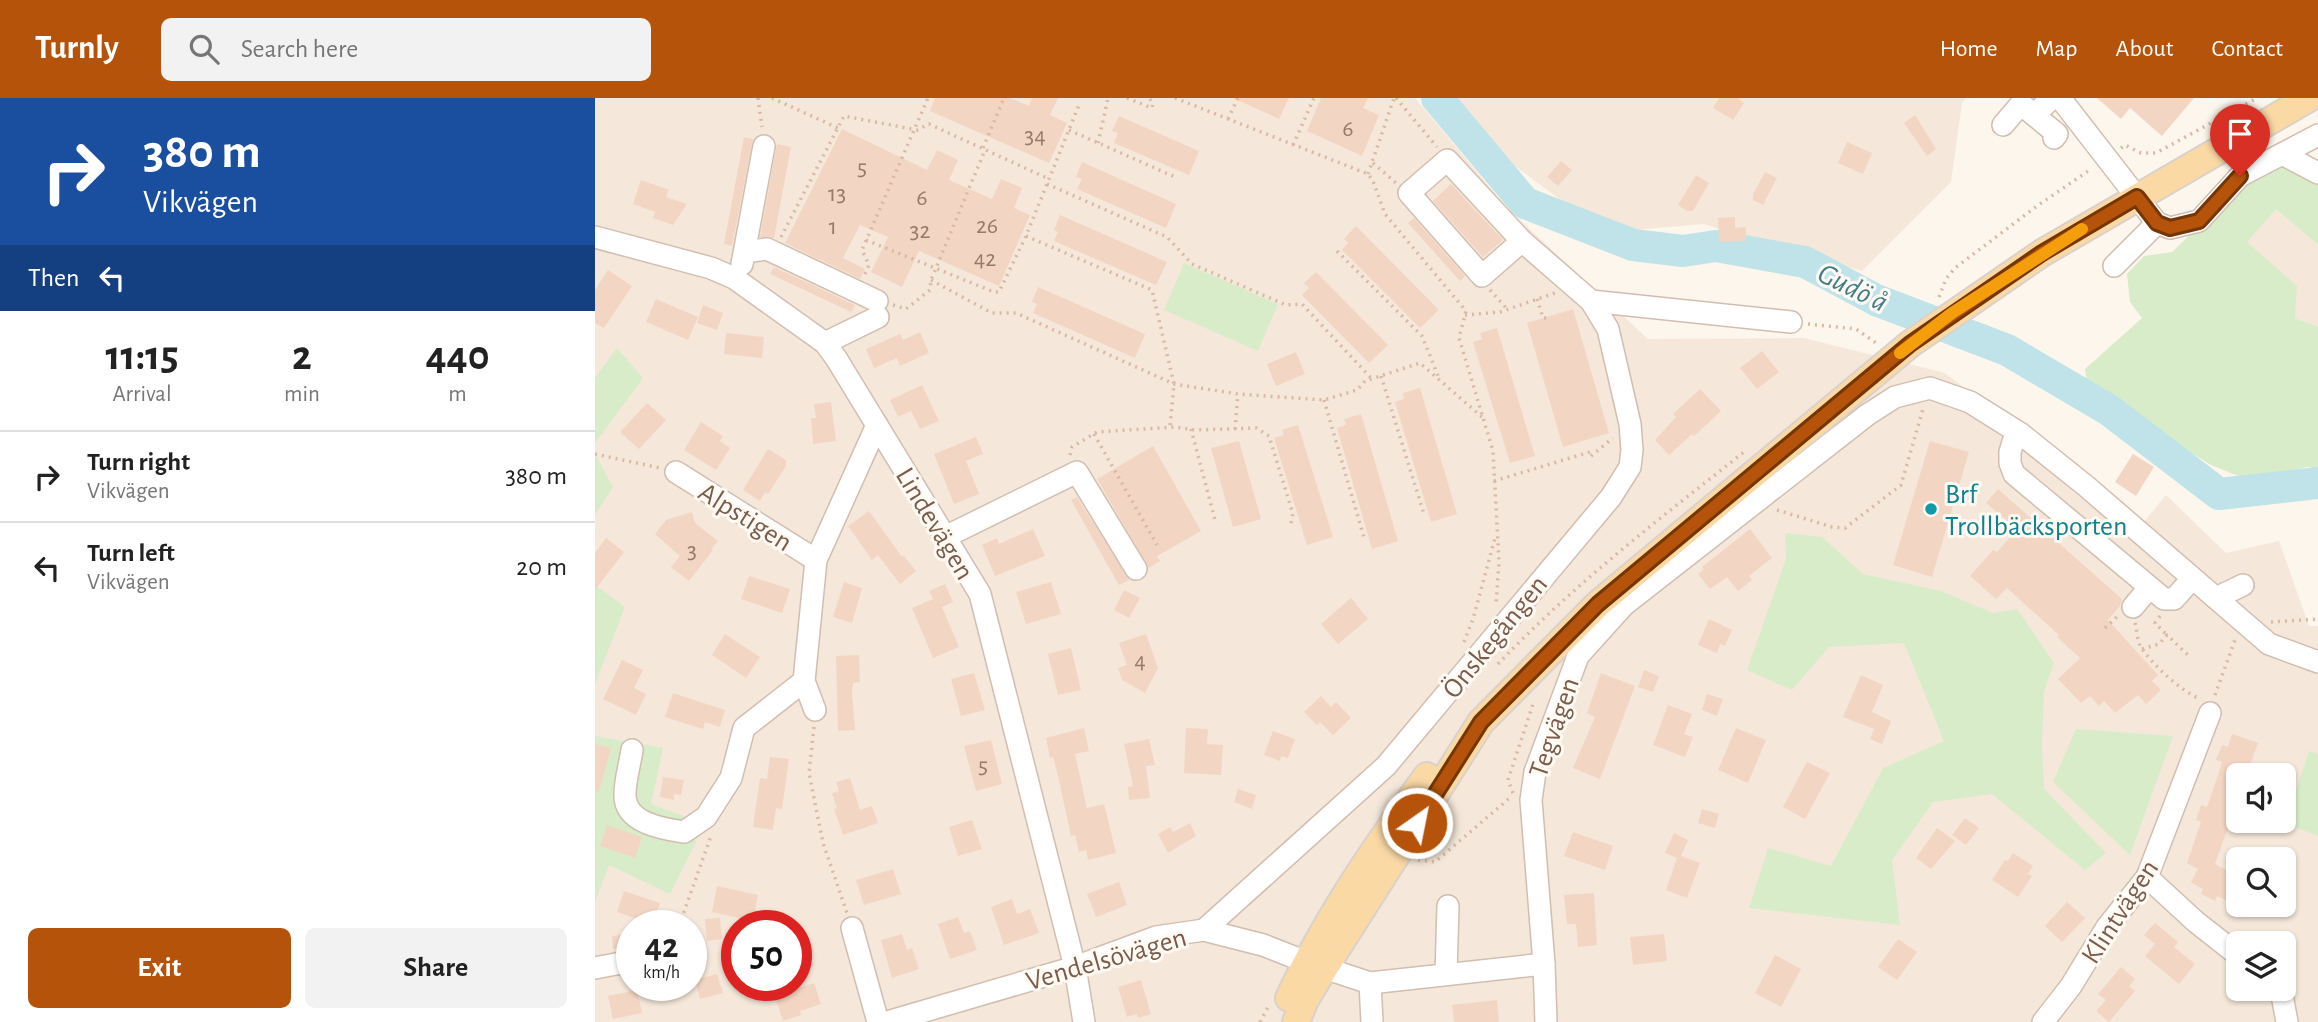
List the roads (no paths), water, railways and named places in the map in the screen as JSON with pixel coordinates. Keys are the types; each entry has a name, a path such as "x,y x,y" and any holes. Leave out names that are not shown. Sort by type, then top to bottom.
{"main road":[{"path":"1278,1022 1481,722 1598,604 1942,308 2042,253 2131,190 2281,98"},
{"path":"2131,190 2309,98"},
{"path":"1296,1022 1316,965"}],"street":[{"path":"2034,115 2060,99 2157,223 2170,228 2199,221 2240,176 2318,135"},
{"path":"2003,125 2021,104 2057,134 2054,138"},
{"path":"739,281 764,146"},
{"path":"2282,154 2318,173"},
{"name":"Önskegången","path":"1204,930 1386,766 1611,497 1630,467 1631,429 1608,329 1591,301 1522,241 1447,160 1409,193 1482,276 1522,241"},
{"path":"2114,267 2157,223"},
{"name":"Lindevägen","path":"595,237 711,268 739,281 825,343 877,425 980,594 1075,967 1084,1022"},
{"path":"745,252 767,249 773,251 856,291 877,309 825,343"},
{"path":"1591,301 1791,322"},
{"name":"Tegvägen","path":"1546,1022 1544,964 1522,797 1535,772 1578,656 1624,605 1867,415 1895,397 1930,388 1970,402 2021,435 2160,544 2192,579 2216,598 2267,650 2318,663"},
{"path":"815,710 804,681 816,560 877,425"},
{"path":"2021,435 2013,442 2010,453 2014,474 2149,588 2164,599 2174,599 2192,579"},
{"name":"Alpstigen","path":"676,472 816,560"},
{"path":"945,537 1071,475 1136,569"},
{"path":"2216,598 2243,585"},
{"path":"2133,607 2149,588"},
{"path":"632,750 625,796 628,809 656,828 684,832 706,817 731,778 744,728 804,681"},
{"name":"Klintvägen","path":"2043,1022 2071,986 2107,927 2147,877 2210,709"},
{"path":"2147,877 2226,946"},
{"path":"1446,973 1448,906"},
{"path":"852,928 878,1022"},
{"name":"Vendelsövägen","path":"887,1022 1075,967 1156,937 1204,930 1263,945 1316,965"},
{"path":"595,968 616,964"},
{"path":"1316,965 1370,983 1544,964"},
{"path":"1370,983 1372,1022"},
{"path":"2283,1001 2287,1022"}],"waterway":[{"name":"Gudö å","path":"1437,98 1525,203 1633,245 1683,251 1716,246 1805,262 1876,300 2007,350 2109,410 2219,494 2318,483"}],"place":[{"name":"Brf Trollbäcksporten","path":"1931,509"}]}
